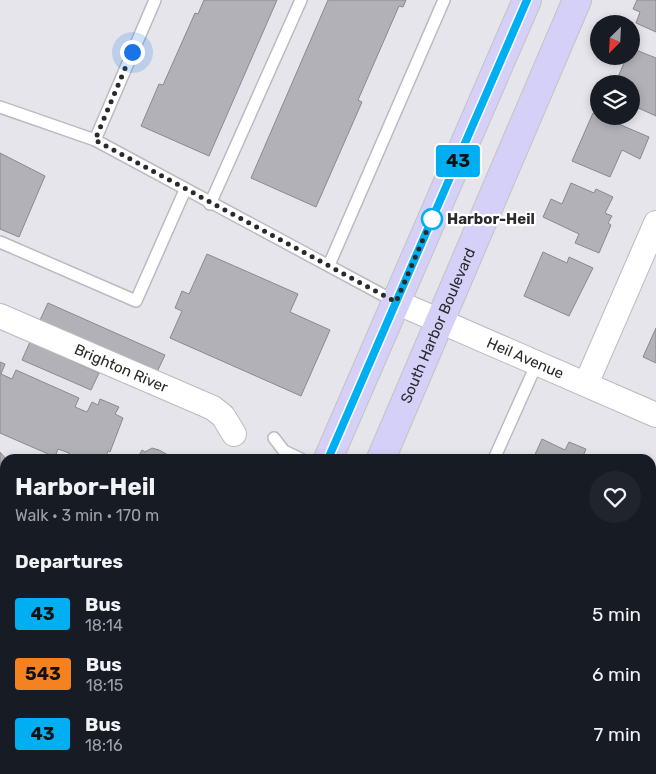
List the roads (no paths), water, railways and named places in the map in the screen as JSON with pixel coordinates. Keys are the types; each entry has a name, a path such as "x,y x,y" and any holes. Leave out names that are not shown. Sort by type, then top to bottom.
{"main road":[{"path":"330,454 527,0"},
{"name":"South Harbor Boulevard","path":"383,454 577,0"}],"street":[{"path":"586,384 656,223"},
{"name":"Heil Avenue","path":"396,302 656,415"},
{"name":"Brighton River","path":"0,316 213,408 223,416 234,434"}],"lane":[{"path":"95,140 155,0"},
{"path":"210,204 301,0"},
{"path":"329,265 444,0"},
{"path":"0,107 95,140 210,204 329,265 396,302"},
{"path":"0,242 136,301 185,190"},
{"path":"496,454 537,363"},
{"path":"274,438 282,454"}],"place":[{"name":"Harbor-Heil","path":"432,219"}]}
